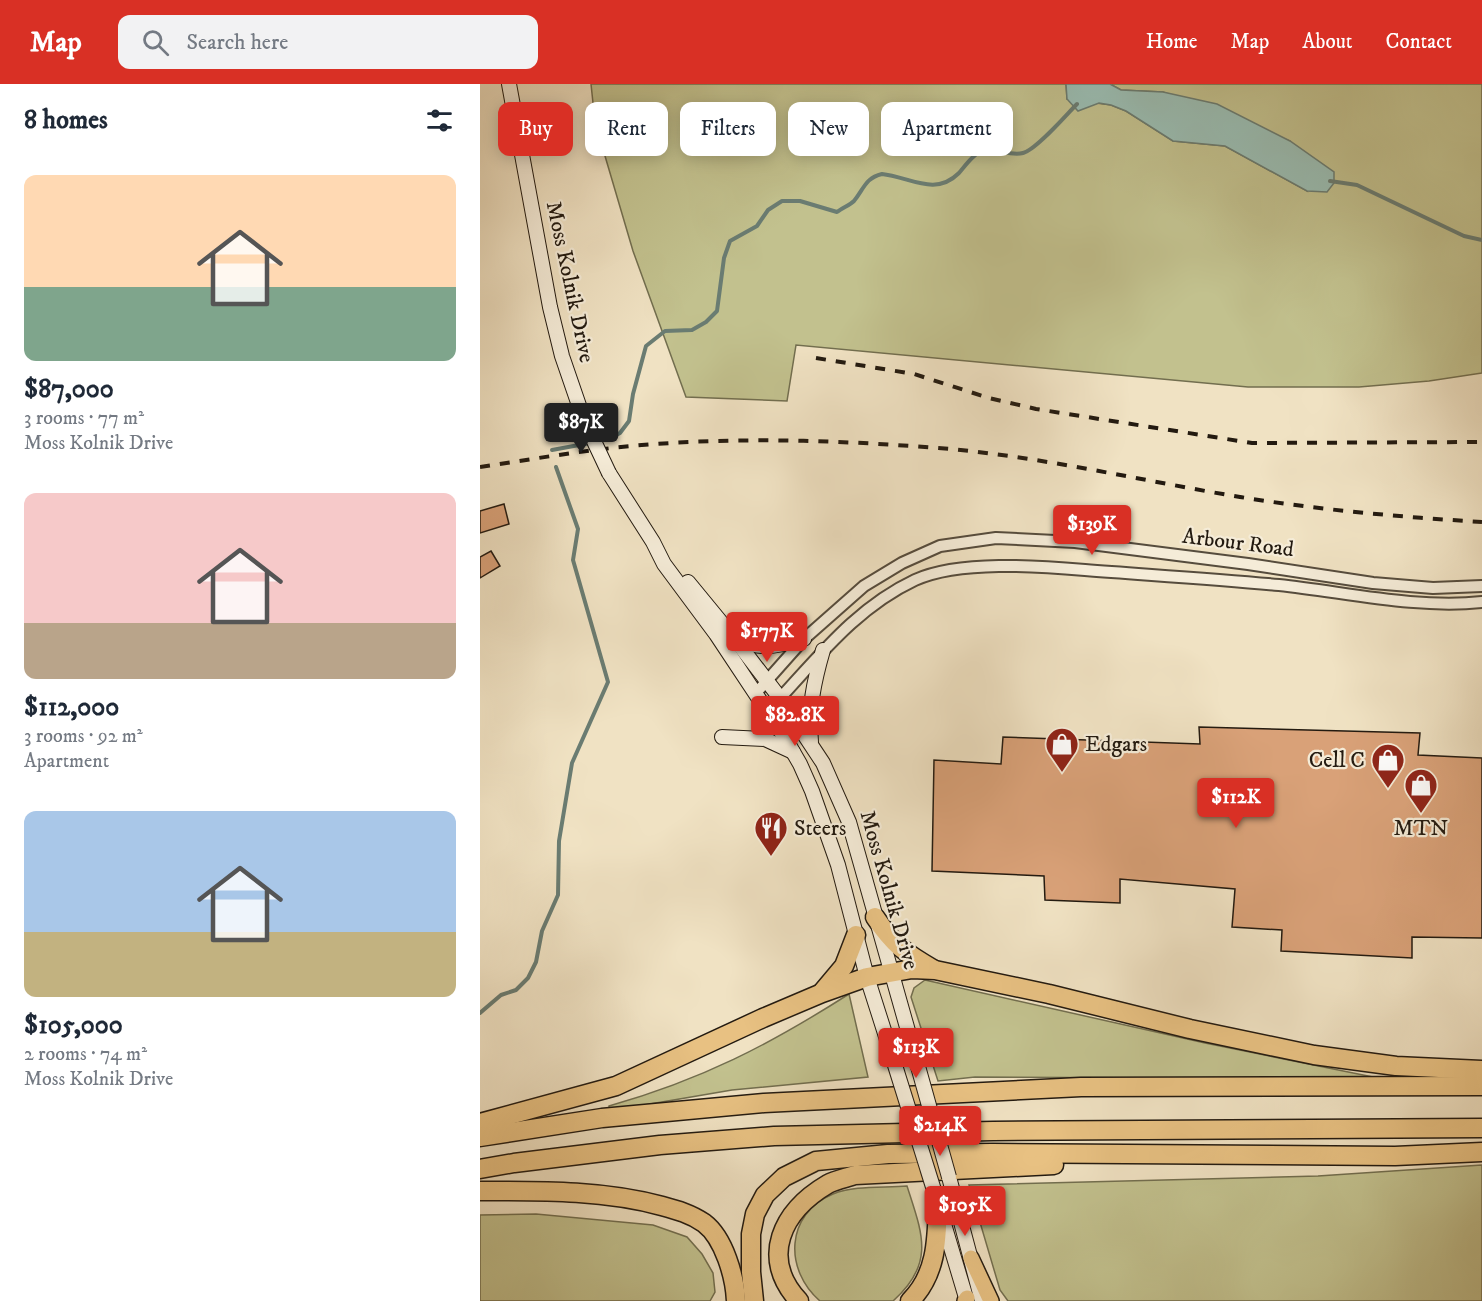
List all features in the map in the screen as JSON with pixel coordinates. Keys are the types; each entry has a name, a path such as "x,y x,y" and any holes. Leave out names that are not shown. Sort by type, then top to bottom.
{"highway":[{"path":"875,917 906,954 935,970"},
{"path":"822,993 844,966 856,935"},
{"path":"480,1123 616,1086 822,993 867,977 912,969 935,970 1050,994 1190,1029 1314,1055 1396,1066 1482,1070"},
{"path":"480,1137 602,1118 764,1103 1081,1087 1482,1086"},
{"path":"480,1169 660,1145 774,1136 1005,1131 1482,1128"},
{"path":"754,1301 751,1234 755,1214 765,1195 784,1177 816,1161 888,1154 1395,1156 1482,1152"},
{"path":"799,1301 784,1280 777,1255 781,1235 792,1215 805,1201 829,1183 855,1175 1251,1155"},
{"path":"480,1191 593,1194 639,1200 688,1214 705,1224 717,1236 726,1255 735,1299"},
{"path":"910,1301 922,1287 935,1257 941,1223 938,1203"}],"main road":[{"name":"Moss Kolnik Drive","path":"508,84 550,307 562,356 584,420 609,473 653,542 664,564 716,634 768,711 793,752 812,791 838,865 867,977 938,1203"},
{"name":"Moss Kolnik Drive","path":"653,542 663,550 780,698 824,763 849,822 962,1222 970,1258 970,1300"},
{"path":"734,638 759,647 804,639"},
{"path":"811,744 811,697 814,677 823,650"},
{"path":"722,737 765,739 793,752"},
{"name":"Moss Kolnik Drive","path":"941,1223 970,1300"},
{"path":"970,1258 991,1301"}],"street":[{"name":"Arbour Road","path":"756,693 804,639 864,586 902,562 940,546 996,538 1075,542 1373,583 1433,588 1482,586"},
{"name":"Arbour Road","path":"768,711 823,650 862,612 880,599 916,580 939,572 1033,566 1279,585 1432,602 1482,602"},
{"path":"1371,596 1373,583"}],"shaded area":[{"path":"591,84 1066,84 1067,99 1111,105 1126,111 1173,141 1225,146 1307,191 1290,141 1163,92 1121,90 1110,84 1482,84 1482,373 1429,381 1359,387 1248,387 796,345 787,401 686,397 633,251 605,156 668,156 668,102 593,102"},
{"path":"925,980 1205,1043 1383,1079 975,1077 938,1081 911,997 914,988"},
{"path":"849,994 868,1077 732,1090 609,1111 609,1106 674,1085 734,1059 791,1029"},
{"path":"1482,1165 1482,1301 1008,1301 1000,1290 969,1185 1318,1176"},
{"path":"907,1186 917,1218 922,1247 915,1274 907,1287 893,1301 820,1301 808,1288 800,1274 796,1259 795,1243 798,1228 806,1215 817,1203 841,1191"},
{"path":"536,1214 653,1225 687,1237 702,1254 713,1273 715,1292 710,1301 480,1301 480,1215"}],"water":[{"path":"1066,84 1110,84 1121,90 1163,92 1217,104 1290,141 1334,172 1334,183 1327,192 1307,191 1225,146 1173,141 1126,111 1111,105 1099,103 1078,111 1067,99"}],"building":[{"path":"504,504 509,524 480,533 480,511"},
{"path":"491,551 500,566 480,578 480,557"},
{"path":"1199,727 1420,733 1418,755 1482,758 1482,938 1412,937 1412,958 1281,951 1282,930 1232,927 1235,889 1120,879 1120,903 1045,900 1044,876 932,871 934,760 1001,764 1003,737 1200,744"}],"waterway":[{"path":"597,441 609,439 620,433 629,421 633,394 646,346 665,331 692,330 706,322 717,311 724,258 730,241 757,226 768,210 782,201 800,201 837,212 854,201 868,181 882,174 922,184 941,184 959,173 979,152 992,150 1018,154 1029,150 1077,104"},
{"path":"1330,181 1357,185 1464,236 1482,240"},
{"path":"552,450 590,443"},
{"path":"480,1013 501,995 516,990 528,978 536,962 542,931 558,895 559,841 572,763 608,682 573,560 578,529 556,467"}],"railway":[{"path":"816,358 914,374 989,398 1036,409 1252,443 1482,442"},
{"path":"480,467 585,451 703,441 786,440 868,443 950,449 1023,458 1300,506 1482,522"}],"place":[{"name":"Edgars","path":"1062,773"},
{"name":"Cell C","path":"1388,789"},
{"name":"MTN","path":"1421,814"},
{"name":"Steers","path":"771,857"}]}
